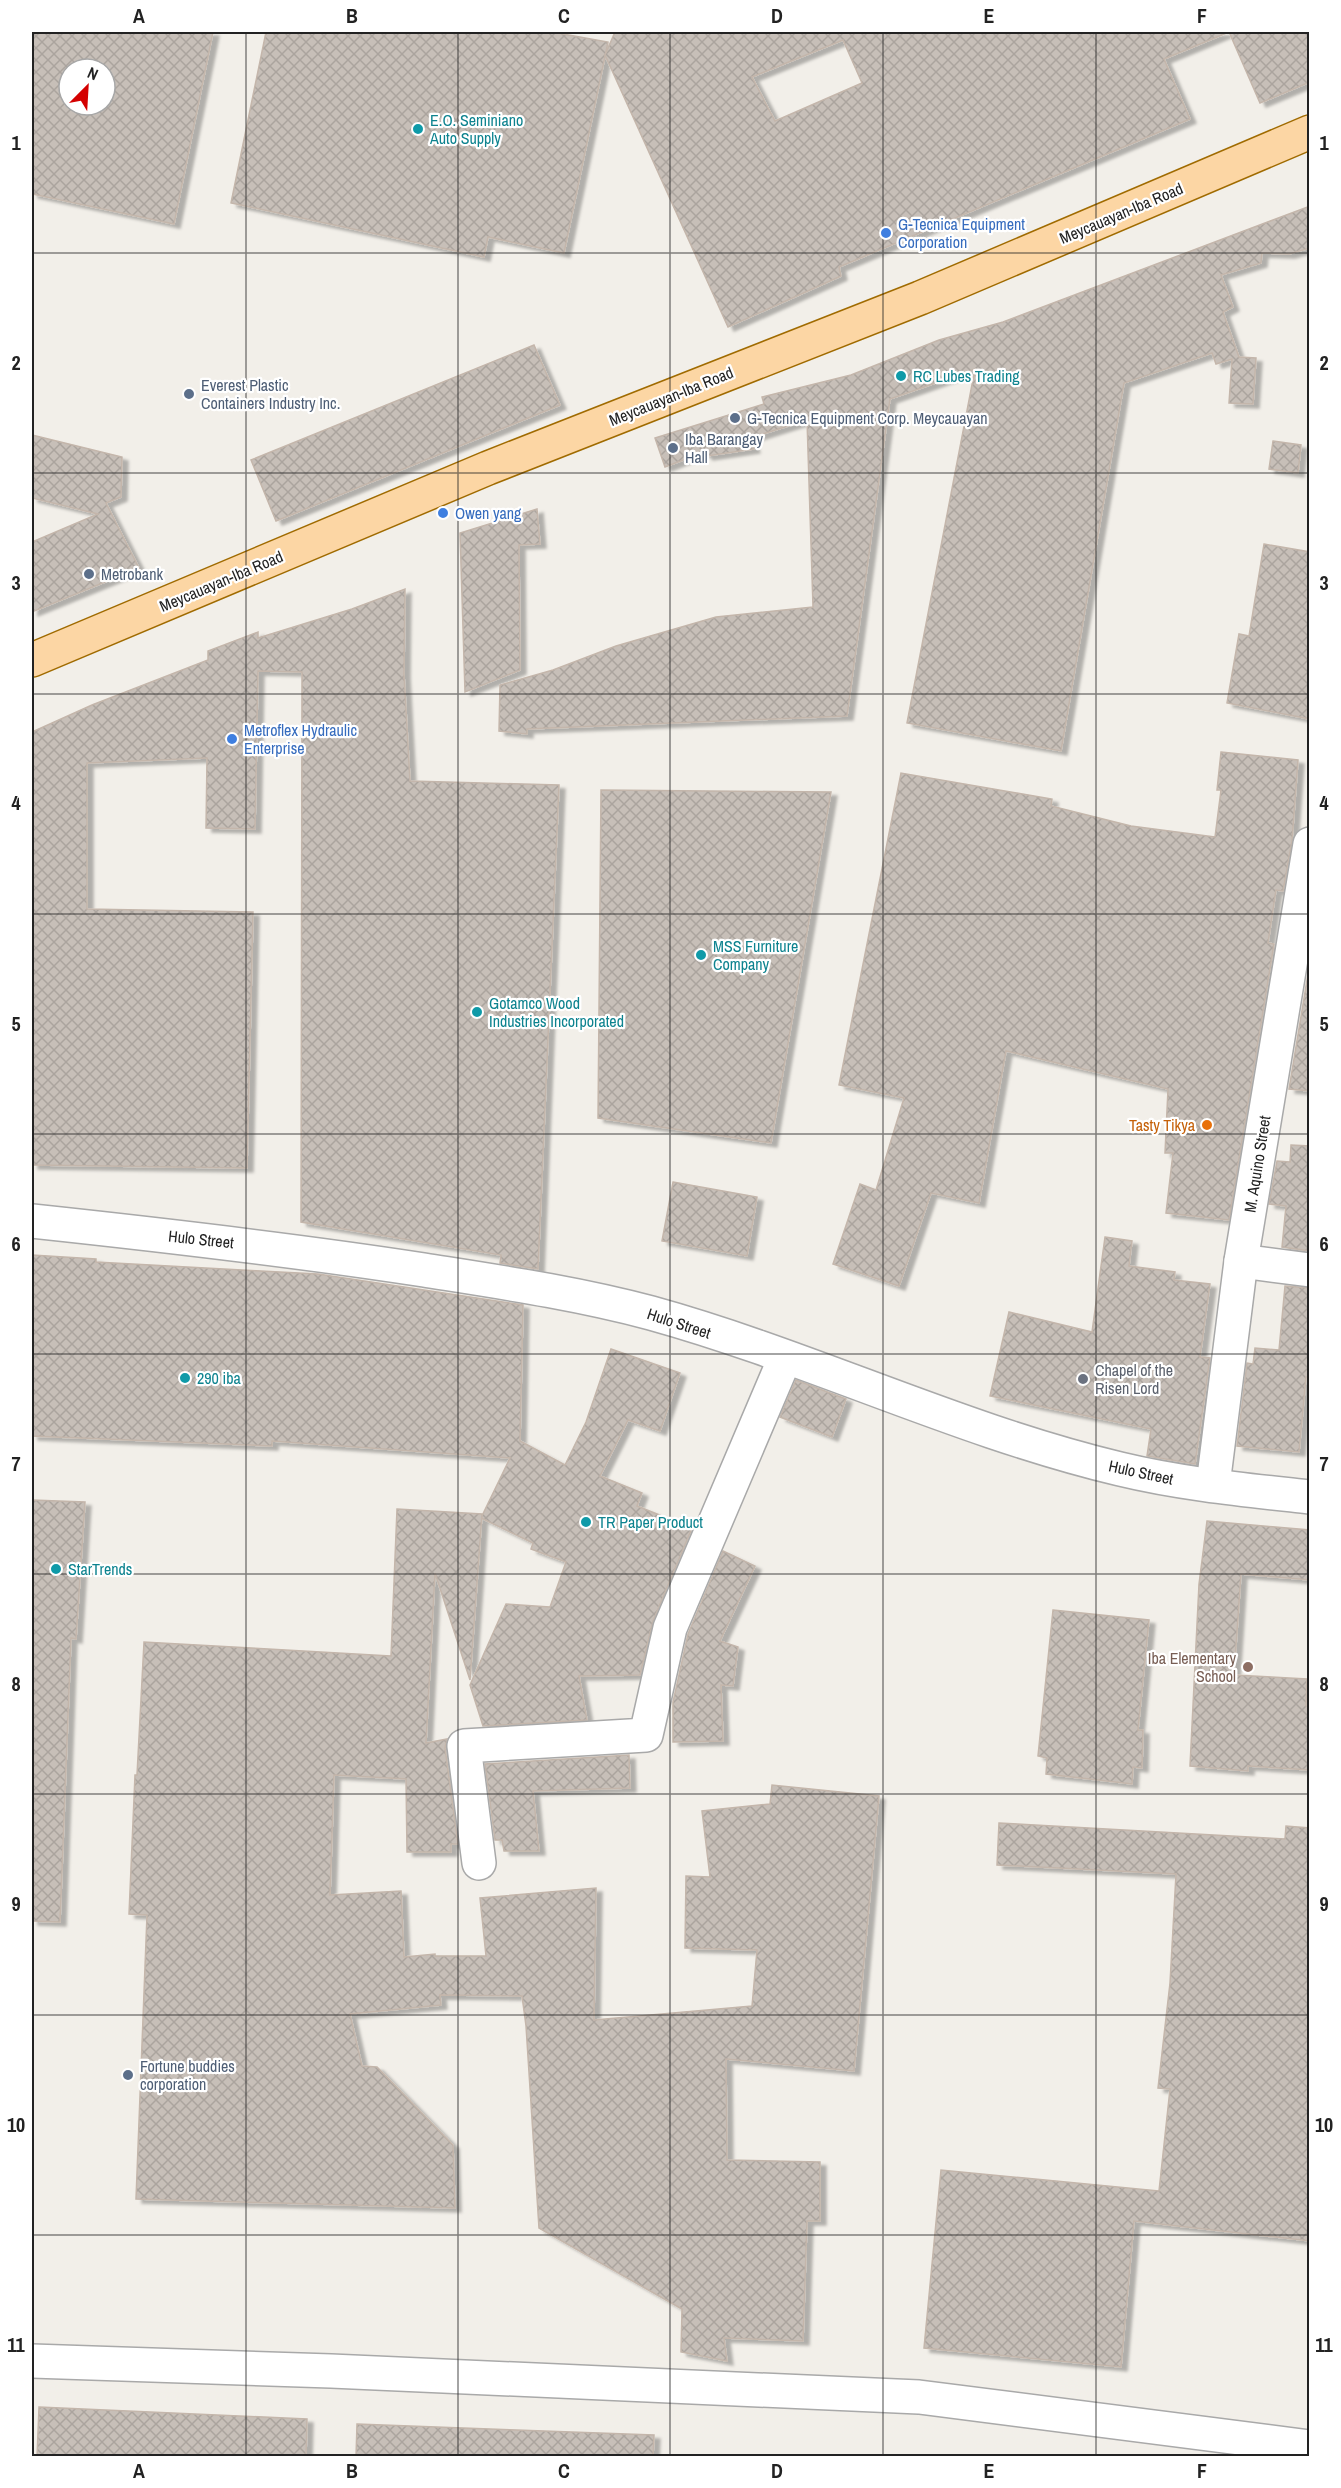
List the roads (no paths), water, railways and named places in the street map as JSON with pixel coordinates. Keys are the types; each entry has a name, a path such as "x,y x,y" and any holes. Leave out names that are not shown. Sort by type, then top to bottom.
{"main road":[{"name":"Meycauayan-Iba Road","path":"32,660 488,468 920,298 1310,132"}],"street":[{"name":"M. Aquino Street","path":"1212,1485 1241,1261 1310,844"},
{"name":"Hulo Street","path":"32,1221 271,1247 545,1288 651,1314 785,1358 980,1428 1083,1459 1161,1478 1310,1497"},
{"path":"1241,1261 1310,1270"},
{"path":"479,1863 464,1746 645,1735 670,1628 785,1358"},
{"path":"32,2361 343,2371 919,2397 1310,2446"}],"place":[{"name":"E.O. Seminiano Auto Supply","path":"418,129"},
{"name":"G-Tecnica Equipment Corporation","path":"886,233"},
{"name":"RC Lubes Trading","path":"901,376"},
{"name":"Everest Plastic Containers Industry Inc.","path":"189,394"},
{"name":"G-Tecnica Equipment Corp. Meycauayan","path":"735,418"},
{"name":"Iba Barangay Hall","path":"673,448"},
{"name":"Owen yang","path":"443,513"},
{"name":"Metrobank","path":"89,574"},
{"name":"Metroflex Hydraulic Enterprise","path":"232,739"},
{"name":"MSS Furniture Company","path":"701,955"},
{"name":"Gotamco Wood Industries Incorporated","path":"477,1012"},
{"name":"Tasty Tikya","path":"1207,1125"},
{"name":"290 iba","path":"185,1378"},
{"name":"Chapel of the Risen Lord","path":"1083,1379"},
{"name":"TR Paper Product","path":"586,1522"},
{"name":"StarTrends","path":"56,1569"},
{"name":"Iba Elementary School","path":"1248,1667"},
{"name":"Fortune buddies corporation","path":"128,2075"}]}
